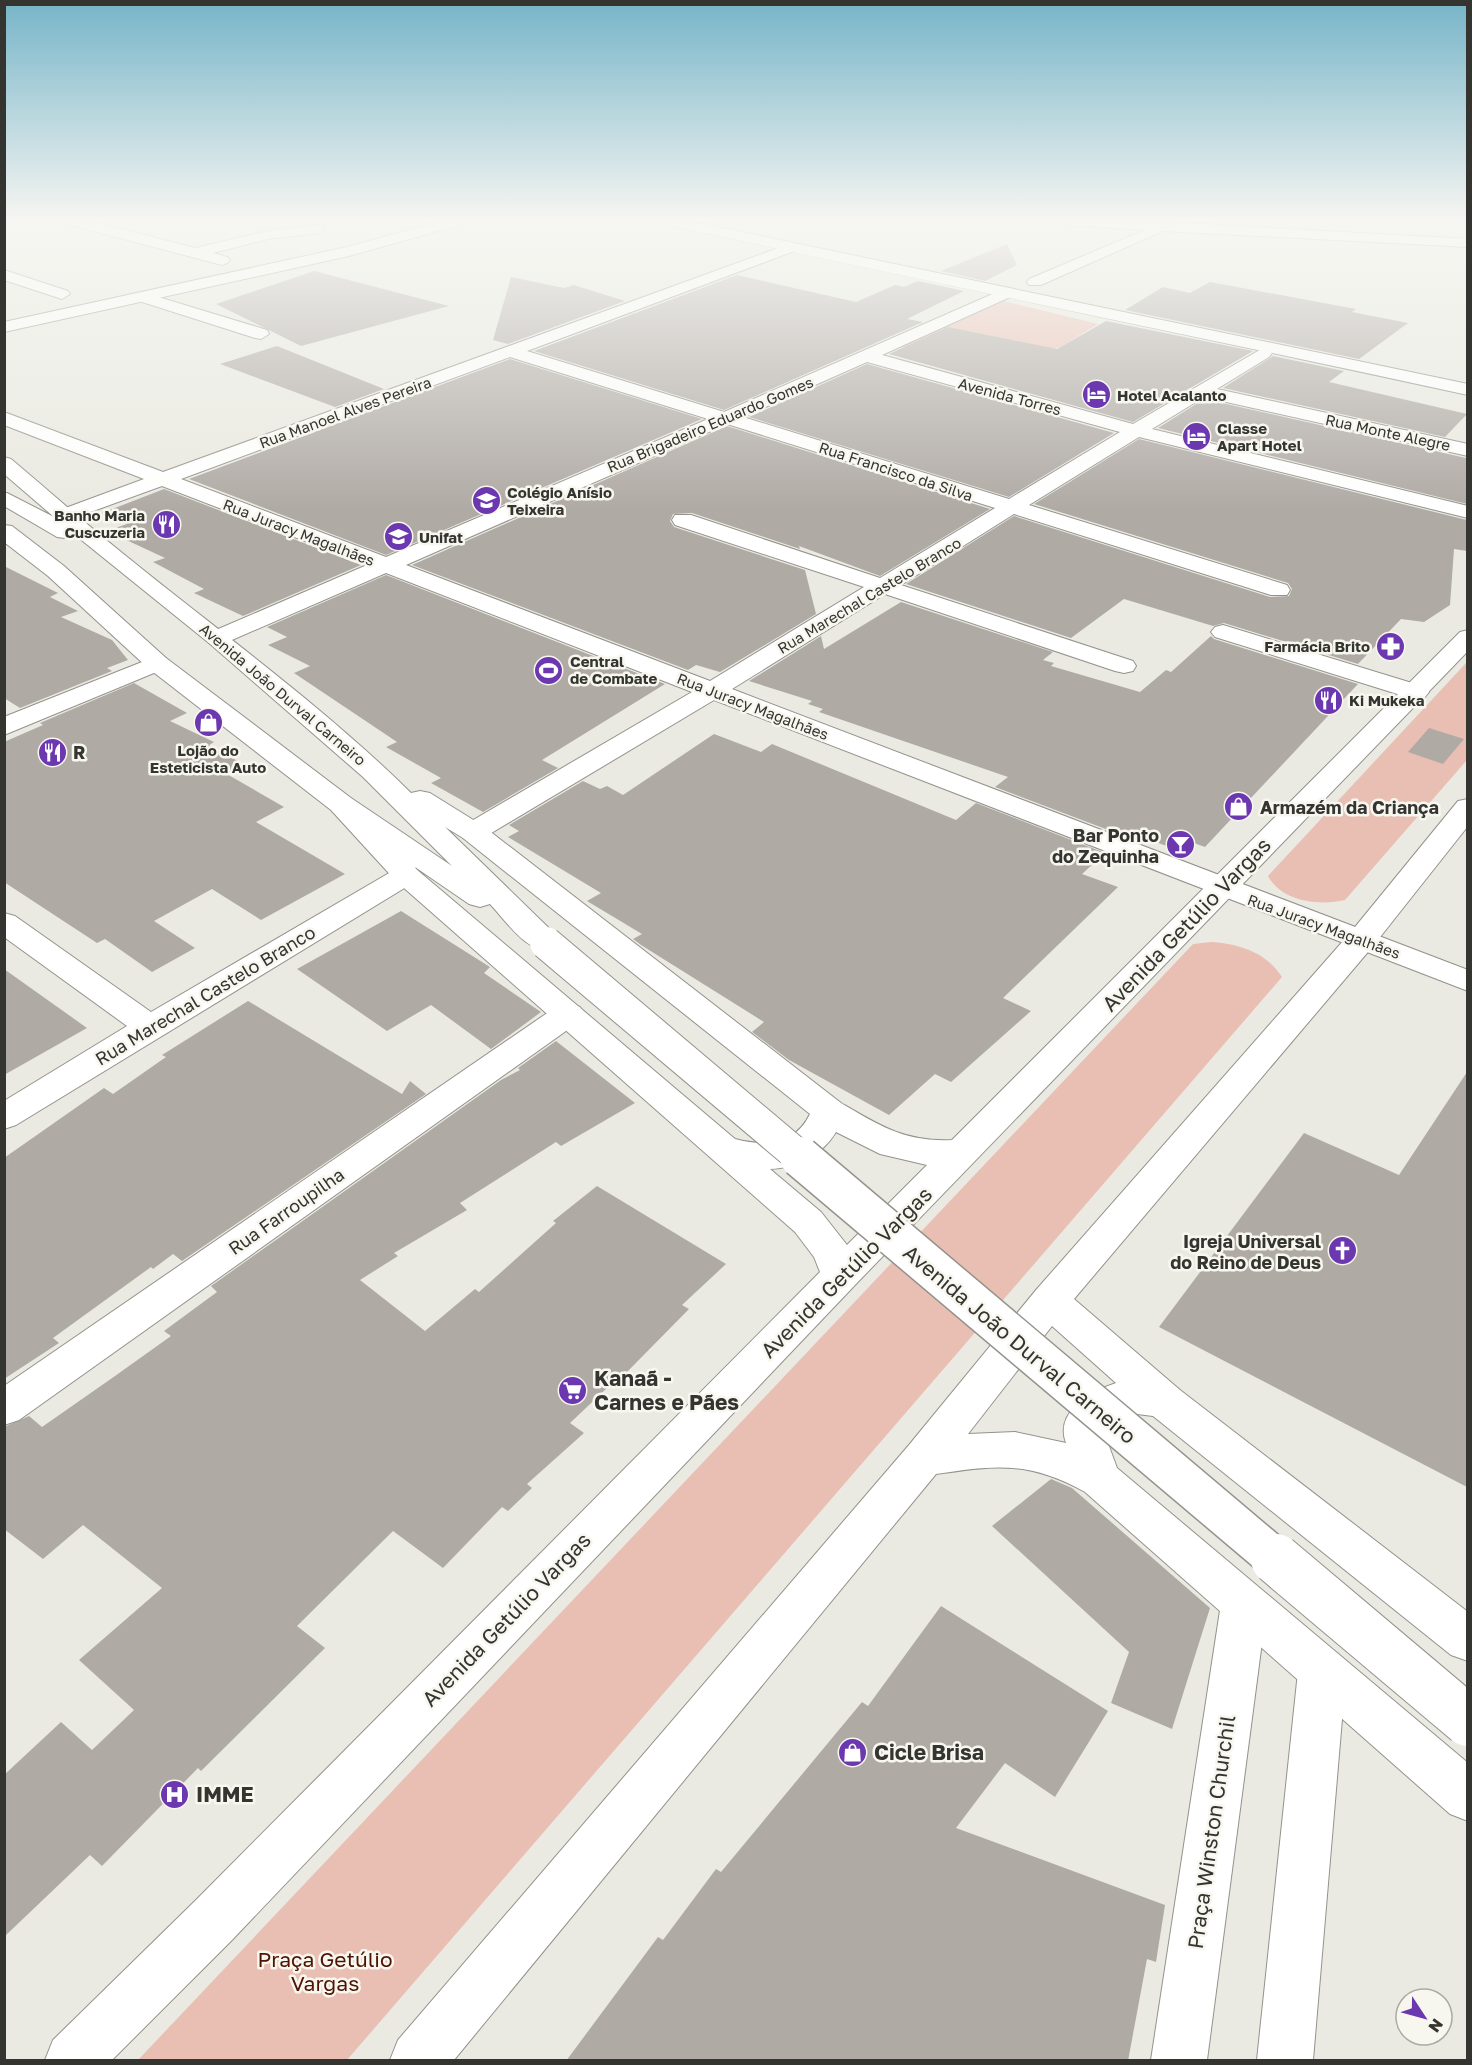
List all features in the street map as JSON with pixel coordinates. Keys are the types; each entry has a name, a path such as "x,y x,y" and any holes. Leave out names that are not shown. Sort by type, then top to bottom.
{"main road":[{"path":"4,327 51,317"},
{"path":"207,317 261,334"},
{"name":"Rua Manoel Alves Pereira","path":"67,514 160,478 605,317"},
{"name":"Rua Brigadeiro Eduardo Gomes","path":"217,638 955,317"},
{"path":"1106,317 1467,399"},
{"path":"1129,317 1467,390"},
{"path":"1171,317 1467,383"},
{"path":"1205,317 1467,373"},
{"name":"Rua Francisco da Silva","path":"513,352 1279,590"},
{"name":"Rua Marechal Castelo Branco","path":"473,832 713,690 1263,353"},
{"name":"Avenida Torres","path":"866,356 1136,430 1467,512"},
{"name":"Rua Monte Alegre","path":"1202,391 1467,450"},
{"name":"Rua Juracy Magalhães","path":"4,418 713,690 1220,888 1362,939 1467,981"},
{"name":"Avenida João Durval Carneiro","path":"4,463 67,514 110,554 217,638 374,771 546,943 1467,1721"},
{"path":"6,498 84,543 110,554"},
{"path":"6,498 37,535 56,571"},
{"path":"683,520 1124,666"},
{"name":"Avenida João Durval Carneiro","path":"5,533 56,571 157,663 341,804 546,943"},
{"path":"1223,632 1416,692"},
{"name":"Avenida Getúlio Vargas","path":"73,2061 214,1920 841,1275 965,1152 1220,888 1416,692 1467,637"},
{"path":"4,727 157,663"},
{"path":"374,771 473,832 829,1111 879,1142 899,1149 925,1154 965,1152"},
{"path":"341,804 406,875 808,1222 831,1251 841,1275"},
{"path":"418,2061 924,1458 1050,1301 1362,939 1467,807"},
{"name":"Rua Marechal Castelo Branco","path":"4,1117 150,1027 406,875"},
{"path":"4,922 150,1027"},
{"name":"Rua Farroupilha","path":"4,1408 568,1014"},
{"path":"726,1149 751,1157 778,1157 807,1145 822,1130 829,1111"},
{"path":"1050,1301 1165,1402 1467,1640"},
{"path":"1100,1479 1085,1438 1089,1419 1119,1397 1134,1394 1165,1402"},
{"path":"924,1458 994,1449 1040,1451 1072,1462 1100,1479 1467,1796"},
{"name":"Praça Winston Churchil","path":"1179,2061 1244,1604"},
{"path":"1285,2061 1322,1672"}],"green space":[{"path":"960,317 1071,317 1098,324 1062,346 1040,354 907,348 898,345"},
{"path":"1467,662 1467,760 1345,900 1312,902 1291,897 1282,892 1268,876"},
{"name":"Praça Getúlio Vargas","path":"1211,942 1242,947 1260,955 1276,968 1282,977 347,2060 138,2060 1193,944"}],"building":[{"path":"243,317 407,317 301,346"},
{"path":"499,317 580,317 508,344 493,340"},
{"path":"624,317 910,317 907,319 923,322 724,410 534,351"},
{"path":"1160,317 1379,317 1408,323 1359,359"},
{"path":"1106,321 1253,351 1133,422 889,354 948,327 1057,349"},
{"path":"277,346 384,389 335,407 220,364"},
{"path":"1273,356 1344,371 1329,382 1467,414 1445,437 1223,388"},
{"path":"510,359 702,419 386,555 189,479"},
{"path":"867,364 1114,433 1009,497 749,417"},
{"path":"1204,399 1466,458 1467,504 1158,428"},
{"path":"727,426 990,509 880,576 799,546 800,549 692,513 673,514 670,521 674,527 805,570 816,614 720,672 696,665 688,670 412,565"},
{"path":"1139,439 1467,520 1467,551 1454,549 1450,605 1424,622 1401,619 1358,664 1224,623 1213,626 1124,599 1071,638 906,584 1014,516 1270,597 1289,596 1292,589 1288,583 1034,504"},
{"path":"164,489 361,565 243,616 194,593 204,589 153,562 165,558 107,531 127,524 102,513"},
{"path":"4,566 58,593 50,597 78,611 61,617 112,640 128,660 107,668 112,671 20,708 4,698"},
{"path":"386,575 665,684 542,760 558,768 483,812 431,783 441,778 386,747 397,742 294,673 310,666 268,645 287,637 267,627"},
{"path":"901,602 1053,652 1043,660 1054,663 1051,666 1140,692 1166,670 1171,672 1211,636 1214,639 1358,684 1205,847 1191,842 1183,849 1175,849 1128,832 1124,836 995,787 1008,777 819,712 823,709 808,704 812,701 749,681 821,636 824,649"},
{"path":"134,683 187,713 170,721 214,742 209,745 243,764 225,773 284,807 256,822 345,874 261,920 212,889 154,921 195,948 152,972 105,939 97,943 4,882 4,742 43,725 40,723"},
{"path":"1429,728 1464,739 1443,764 1408,752"},
{"path":"714,734 761,752 772,744 956,820 976,803 1105,853 1082,874 1118,887 1003,998 1031,1011 951,1082 935,1074 889,1115 789,1060 752,1032 764,1022 641,945 633,939 642,934 587,901 601,893 508,837 519,831 509,825 583,781 600,789 607,786 623,795"},
{"path":"401,911 490,967 484,973 541,1012 491,1049 431,1005 387,1031 297,969"},
{"path":"4,969 87,1028 4,1075"},
{"path":"248,1001 402,1094 410,1081 426,1094 182,1261 173,1254 153,1269 151,1267 53,1338 59,1343 4,1379 4,1158 104,1088 113,1094 166,1057 162,1055"},
{"path":"556,1041 635,1103 561,1146 556,1142 460,1203 467,1210 394,1253 398,1256 360,1280 425,1331 475,1289 479,1292 556,1223 553,1221 597,1186 726,1264 682,1305 689,1309 627,1372 625,1371 570,1423 584,1433 527,1484 532,1488 508,1511 502,1507 443,1568 393,1531 297,1626 325,1648 201,1771 198,1768 102,1866 90,1855 4,1937 4,1775 61,1722 92,1750 134,1710 79,1660 162,1588 83,1525 43,1559 4,1529 4,1427 29,1416 42,1427 115,1376 171,1336 164,1331 217,1292 211,1286 501,1080 520,1070 518,1068"},
{"name":"Igreja Universal do Reino de Deus","path":"1467,1072 1467,1487 1159,1327 1304,1133 1399,1175"},
{"path":"1051,1479 1072,1488 1210,1608 1172,1729 1111,1703 1129,1652 992,1526"},
{"path":"941,1606 1108,1711 1055,1797 1005,1763 956,1828 1165,1905 1156,1962 1147,1959 1128,2061 566,2061 658,1937 663,1940 716,1869 721,1872 862,1702 868,1706"}],"place":[{"name":"Hotel Acalanto","path":"1096,395"},
{"name":"Classe Apart Hotel","path":"1196,437"},
{"name":"Colégio Anísio Teixeira","path":"486,501"},
{"name":"Banho Maria Cuscuzeria","path":"166,524"},
{"name":"Unifat","path":"398,537"},
{"name":"Farmácia Brito","path":"1391,646"},
{"name":"Central de Combate","path":"549,670"},
{"name":"Ki Mukeka","path":"1328,700"},
{"name":"Lojão do Esteticista Auto","path":"208,723"},
{"name":"R","path":"52,752"},
{"name":"Armazém da Criança","path":"1239,807"},
{"name":"Bar Ponto do Zequinha","path":"1180,845"},
{"name":"Igreja Universal do Reino de Deus","path":"1342,1251"},
{"name":"Kanaã - Carnes e Pães","path":"573,1390"},
{"name":"Cicle Brisa","path":"853,1752"},
{"name":"IMME","path":"175,1794"}]}
